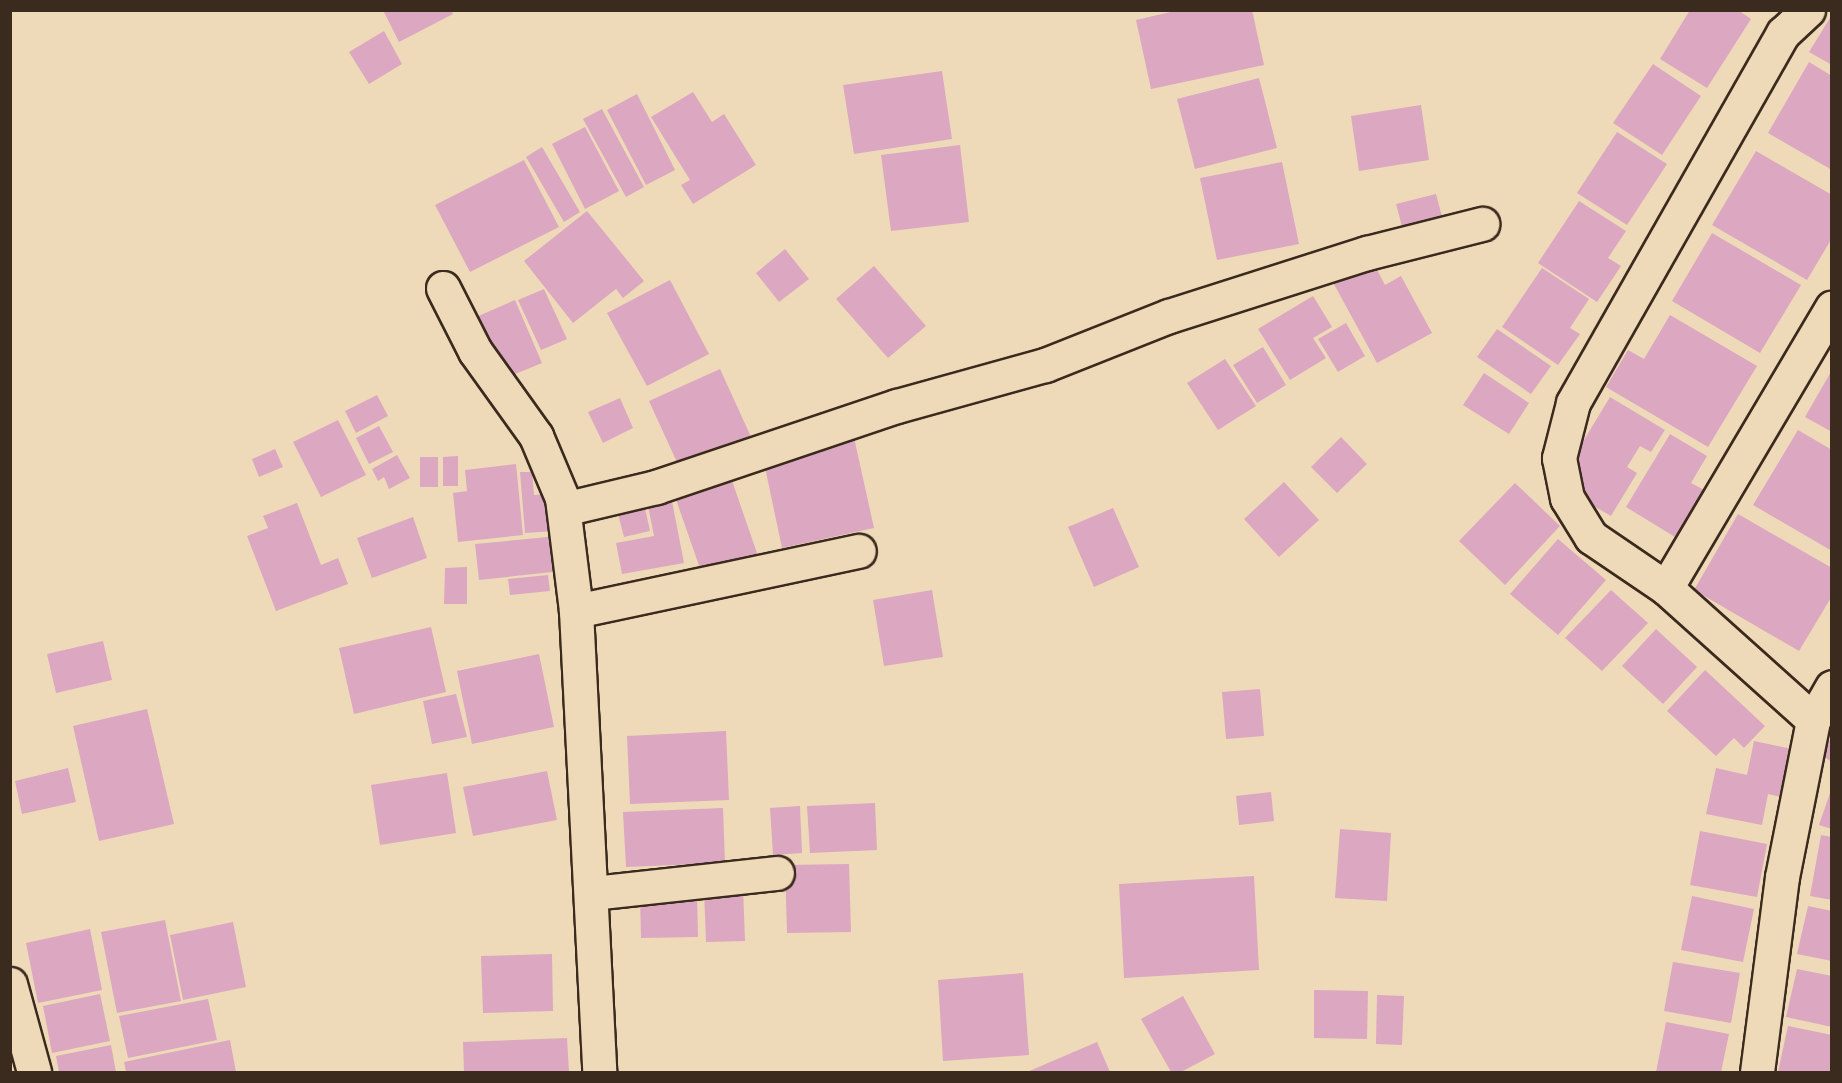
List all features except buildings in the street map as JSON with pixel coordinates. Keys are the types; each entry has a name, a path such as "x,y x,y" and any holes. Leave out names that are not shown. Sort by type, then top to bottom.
{"street":[{"path":"1808,10 1783,33 1573,403 1559,458 1567,498 1591,537 1666,588 1813,720"},
{"path":"564,508 656,487 897,406 1045,365 1170,316 1347,259 1482,224"},
{"path":"443,288 475,351 536,436 564,508 576,611 580,739 592,893 599,1072"},
{"path":"1666,588 1832,307"},
{"path":"576,611 859,551"},
{"path":"1757,1072 1782,877 1813,720 1832,687"},
{"path":"592,893 777,873"},
{"path":"10,984 34,1072"}]}
